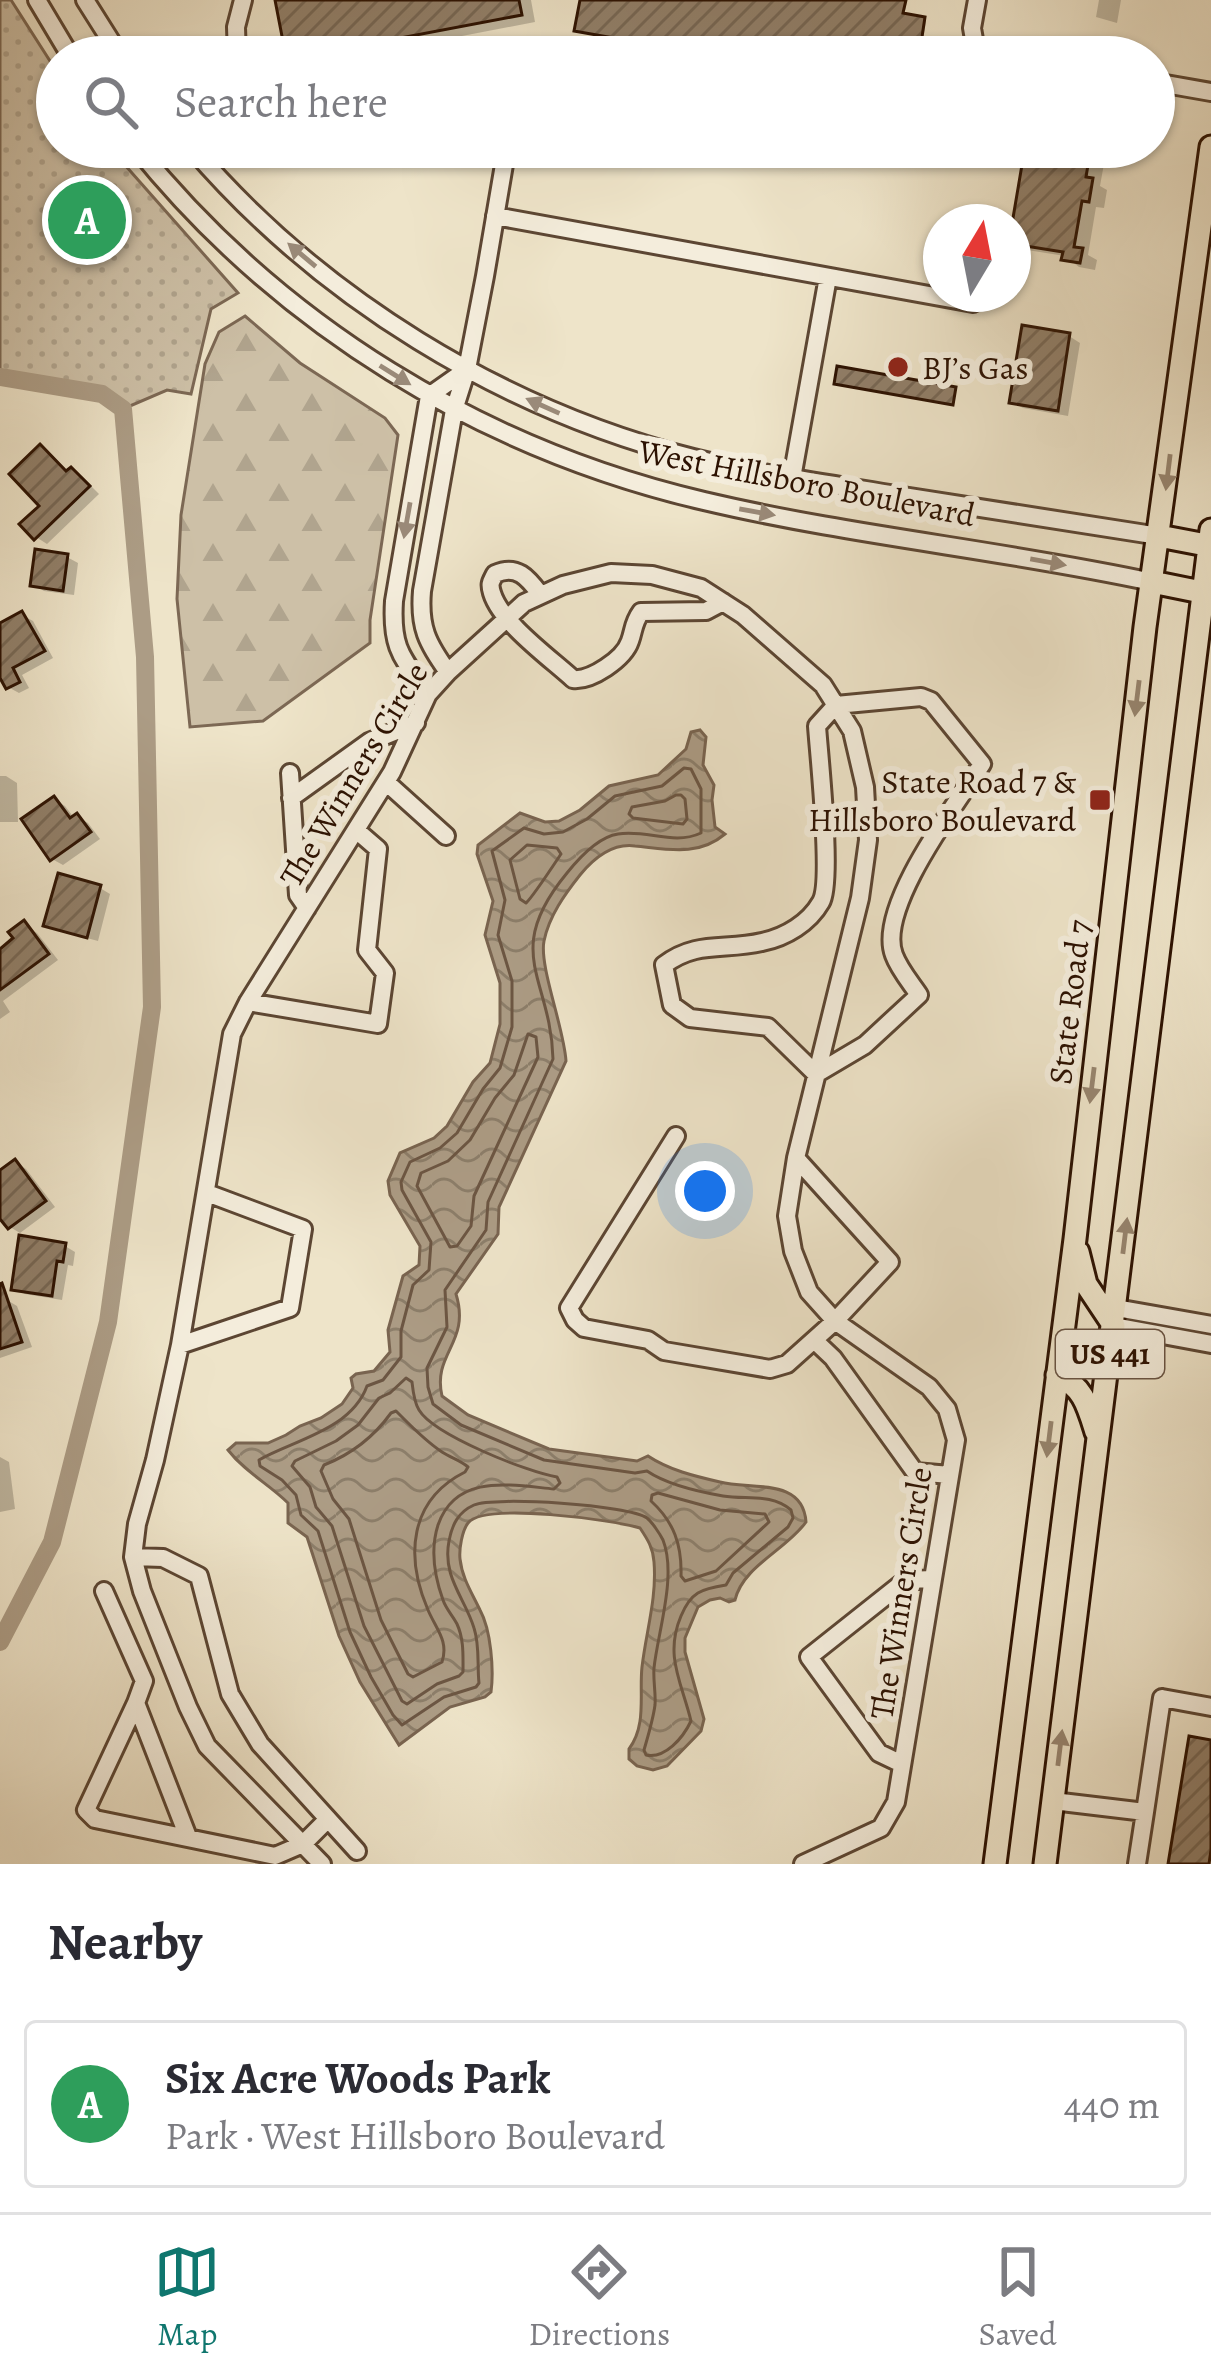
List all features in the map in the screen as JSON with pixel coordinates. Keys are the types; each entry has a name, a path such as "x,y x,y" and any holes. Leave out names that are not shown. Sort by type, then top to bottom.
{"main road":[{"name":"State Road 7","path":"995,1864 1152,582 1211,148"},
{"name":"West Hillsboro Boulevard","path":"1159,536 1210,541"},
{"name":"US 441","path":"1046,1864 1208,593 1210,541"},
{"name":"West Hillsboro Boulevard","path":"1152,582 1208,593"},
{"path":"1075,1239 1086,1284 1115,1317"},
{"path":"1057,1375 1079,1389 1099,1444"}],"street":[{"path":"37,0 58,36"},
{"path":"85,0 108,36"},
{"path":"236,36 243,0"},
{"path":"974,36 976,0"},
{"path":"1175,86 1211,92"},
{"name":"West Hillsboro Boulevard","path":"155,168 196,214 299,308 382,367 454,410 585,466 701,500 1152,582"},
{"name":"West Hillsboro Boulevard","path":"211,168 310,263 378,314 467,369 557,412 694,458 1159,536"},
{"path":"448,672 429,645 420,614 454,410 467,369 503,168"},
{"path":"495,216 923,294"},
{"path":"792,478 828,277"},
{"path":"428,694 398,652 394,602 429,395 467,369"},
{"path":"400,562 427,566"},
{"path":"540,595 518,571 505,569 491,583 492,594 508,618 573,680 584,680 623,656 641,612 706,611 723,602"},
{"name":"The Winners Circle","path":"322,1864 207,1746 142,1592 134,1557 136,1524 179,1345 232,1034 386,782 428,694 524,604 563,585 611,573 652,575 701,588 743,615 824,685 852,731 865,787 868,840 860,898 796,1158 787,1216 809,1292 835,1321 929,1387 947,1408 956,1440 896,1802 881,1828 803,1864"},
{"path":"921,697 931,700 982,764 908,877 893,928 893,954 919,995 865,1045 816,1074 768,1027 690,1018 673,1005 664,965 682,951 763,942 800,928 824,898 817,726 836,705 921,697"},
{"path":"291,798 369,742 416,723"},
{"path":"290,773 298,896 307,908"},
{"path":"386,782 446,836"},
{"path":"248,1002 378,1024 385,973 367,950 378,849 356,830"},
{"path":"676,1136 569,1308 584,1328 648,1340 664,1351 770,1369 787,1364 890,1262 796,1158"},
{"path":"179,1345 290,1308 303,1229 207,1192"},
{"path":"1115,1317 1211,1325"},
{"path":"1115,1317 1211,1344"},
{"path":"814,1340 833,1358 915,1472 950,1475"},
{"path":"134,1557 163,1558 199,1576 230,1694 260,1744 357,1851"},
{"path":"902,1764 880,1753 809,1657 906,1580 932,1579"},
{"path":"104,1591 144,1681 86,1810 95,1819 275,1856 303,1844 328,1819"},
{"path":"1137,1864 1162,1698 1211,1707"},
{"path":"136,1703 188,1838"},
{"path":"1054,1801 1144,1812"}],"green space":[{"path":"0,0 11,0 36,39 36,168 128,168 238,293 211,309 191,394 167,390 123,409 102,394 0,377"},
{"path":"245,316 300,363 385,418 398,435 370,643 263,721 190,727 177,599 181,515 205,364 219,332"}],"water":[{"path":"700,730 706,737 703,765 714,785 715,827 725,834 693,849 612,849 580,875 550,923 543,952 566,1061 499,1207 498,1234 456,1294 459,1325 442,1369 442,1396 468,1415 549,1449 637,1461 648,1456 701,1477 786,1492 803,1508 806,1522 747,1577 735,1600 720,1598 698,1607 685,1638 685,1652 704,1719 701,1731 667,1766 653,1770 629,1759 640,1720 642,1667 654,1589 653,1552 640,1528 523,1513 479,1517 468,1523 460,1559 487,1628 491,1692 450,1707 399,1745 360,1682 339,1636 307,1537 288,1523 288,1503 228,1450 236,1443 268,1443 321,1418 342,1404 353,1388 351,1378 374,1371 390,1352 388,1330 403,1276 419,1265 420,1246 390,1195 388,1181 400,1153 434,1138 447,1126 490,1063 500,1024 500,983 485,935 493,901 478,845 520,813 545,822 559,821 609,786 658,775 686,749 691,732"}],"building":[{"path":"275,0 519,0 522,15 411,36 282,36"},
{"path":"580,0 906,0 903,13 925,17 922,36 602,36 574,31"},
{"path":"1021,168 1088,168 1086,177 1093,178 1089,202 1082,201 1074,247 1083,248 1080,263 1061,260 1063,252 1031,247 1031,204 1015,204"},
{"path":"1022,325 1070,333 1058,411 1009,403"},
{"path":"837,366 956,387 953,405 834,384"},
{"path":"40,444 66,471 71,467 90,486 34,540 19,524 39,506 9,474"},
{"path":"35,549 68,554 63,591 30,586"},
{"path":"22,611 45,651 13,668 20,682 6,689 0,678 0,623"},
{"path":"54,796 70,818 77,813 91,832 50,861 21,819"},
{"path":"58,873 101,885 87,938 43,926"},
{"path":"24,920 49,954 0,990 0,949 13,938 8,932"},
{"path":"15,1159 46,1201 8,1229 0,1219 0,1170"},
{"path":"19,1235 66,1243 63,1262 57,1261 52,1296 11,1290"},
{"path":"0,1284 22,1342 0,1349"},
{"path":"1189,1736 1211,1740 1209,1864 1168,1864"}],"waterway":[{"path":"0,377 102,394 123,409 145,657 152,1007 108,1322 52,1542 0,1642"}],"place":[{"name":"Six Acre Woods Park","path":"87,220"},
{"name":"BJ’s Gas","path":"898,367"},
{"name":"State Road 7 & Hillsboro Boulevard","path":"1100,800"}]}
